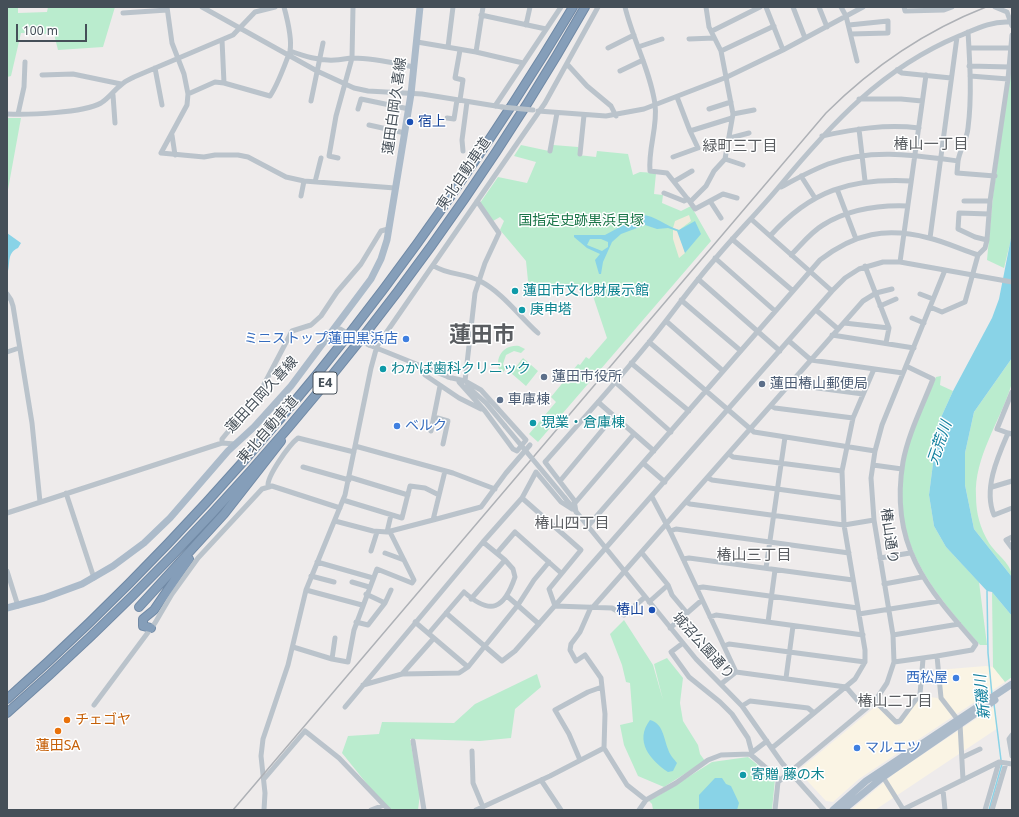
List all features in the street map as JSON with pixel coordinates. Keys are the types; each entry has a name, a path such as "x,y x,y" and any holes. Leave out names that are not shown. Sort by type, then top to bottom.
{"highway":[{"name":"東北自動車道","path":"7,699 89,623 157,555 241,465 320,372 378,298 451,198 531,78 573,7"},
{"name":"東北自動車道","path":"7,713 97,630 195,531 248,474 347,357 454,213 542,81 585,7"},
{"path":"139,607 199,542 275,450 304,408"},
{"path":"151,628 143,626 143,619 152,612 163,598 199,542"}],"main road":[{"name":"蓮田白岡久喜線","path":"7,608 18,606 60,592 94,578 127,556 156,532 235,444 258,422 291,386 337,327 375,273 383,254 405,133 411,94 420,7"},
{"path":"843,810 883,777 1012,684"},
{"path":"833,810 866,781 1012,689"}],"street":[{"path":"202,7 288,52 317,70 344,84 368,91 411,94 557,113 616,116 655,106 727,76 783,50 863,7"},
{"path":"7,114 92,106 113,95 121,84 233,35 255,12 275,7"},
{"path":"188,94 215,82 224,83 270,96 275,89 288,52 289,29 284,7"},
{"path":"338,158 329,156 344,84 352,58 353,7"},
{"path":"448,47 453,7"},
{"path":"476,52 483,7"},
{"path":"526,24 530,7"},
{"path":"495,106 560,7"},
{"path":"264,810 264,779 261,763 263,739 284,681 306,590 343,500 376,349 382,337 434,266 540,111 598,7"},
{"path":"625,7 652,86 655,106 654,134 649,157 650,171 663,172 675,181 695,209 723,194 737,198"},
{"path":"664,193 684,201 689,200 706,186 714,171 725,159 730,138 732,102 721,52 709,27 707,7"},
{"path":"712,31 760,7"},
{"path":"766,7 783,50"},
{"path":"793,7 805,38"},
{"path":"819,7 827,27"},
{"path":"841,7 846,16 856,61"},
{"path":"904,7 905,11 944,10 952,7"},
{"path":"576,512 574,500 545,462 632,363 715,258 778,188 821,136 875,85 940,44 996,21 1010,24 1007,12 995,7"},
{"path":"123,13 167,8 172,43 179,58 188,94 187,105 161,153 204,157 230,154 243,156 286,177 304,181 395,188"},
{"path":"481,15 546,29"},
{"path":"848,25 888,21 888,33 851,34"},
{"path":"721,52 774,26"},
{"path":"968,32 970,76 968,128 958,161 957,173 995,176"},
{"path":"930,307 942,312 965,302 978,255 986,248 990,201 995,176 1010,66 1012,35"},
{"path":"608,48 634,36"},
{"path":"930,238 957,37"},
{"path":"689,39 714,38"},
{"path":"222,40 224,83"},
{"path":"638,47 662,40"},
{"path":"417,42 476,52 523,63"},
{"path":"311,101 323,43"},
{"path":"969,48 1011,48"},
{"path":"447,118 454,119 463,80 455,78 460,50"},
{"path":"288,52 304,57 320,59 334,60 352,58 378,60 414,67"},
{"path":"620,72 642,60"},
{"path":"18,114 24,87 26,62"},
{"path":"567,64 587,86 611,106 616,116"},
{"path":"969,66 1010,66"},
{"path":"155,68 162,105"},
{"path":"897,70 951,78"},
{"path":"42,75 73,74 121,84"},
{"path":"900,262 926,75"},
{"path":"970,76 1008,79"},
{"path":"113,95 115,123"},
{"path":"674,157 698,148 677,97"},
{"path":"358,109 361,99 409,109"},
{"path":"859,99 922,101"},
{"path":"463,151 462,140 467,102"},
{"path":"709,109 732,102"},
{"path":"690,131 754,110"},
{"path":"550,151 557,113"},
{"path":"580,154 584,115"},
{"path":"369,124 405,133"},
{"path":"821,136 859,128 900,126 919,128"},
{"path":"859,128 865,181"},
{"path":"730,138 749,133"},
{"path":"172,135 175,154"},
{"path":"778,188 828,164 862,155 900,154 958,161"},
{"path":"315,182 320,158"},
{"path":"725,159 743,165"},
{"path":"675,181 692,171"},
{"path":"802,176 815,198"},
{"path":"301,196 304,181"},
{"path":"770,236 792,214 815,198 837,189 865,181 911,181"},
{"path":"837,189 856,239"},
{"path":"337,327 376,349 422,366 448,377 462,382 481,390 526,440 517,451 512,449 462,382 472,304 485,263 499,233 477,201"},
{"path":"710,201 721,218"},
{"path":"964,201 990,201"},
{"path":"791,255 823,225 846,215 876,206 908,206"},
{"path":"987,240 958,230 959,213 989,214"},
{"path":"751,219 832,291"},
{"path":"222,443 222,439 259,394 292,331 311,325 321,316 337,292 361,264 381,231 388,229"},
{"path":"588,526 810,272 841,245 880,232 930,238 978,255"},
{"path":"732,239 793,291"},
{"path":"715,258 776,311"},
{"path":"446,613 502,661 515,651 832,291 845,278 865,266 883,262 900,262 1012,282"},
{"path":"434,266 442,270 461,273 480,280 491,288 538,333"},
{"path":"865,266 888,328 886,343"},
{"name":"椿山通り","path":"780,780 875,701 887,683 894,662 893,635 874,520 871,484 873,465 882,425 945,270"},
{"path":"698,279 780,351"},
{"path":"646,800 627,785 604,748 605,714 601,678 585,655 576,661 570,650 571,644 580,632 592,607 667,525 863,301 876,293 892,289"},
{"path":"7,294 11,300 32,423 40,502"},
{"path":"920,294 933,299"},
{"path":"880,306 896,299"},
{"path":"681,300 741,351"},
{"path":"816,310 838,329"},
{"path":"912,318 924,323"},
{"path":"666,321 724,371"},
{"path":"844,323 888,328"},
{"path":"832,336 914,348"},
{"path":"789,341 811,360 904,373"},
{"path":"649,342 705,392 754,432 875,451"},
{"path":"7,352 19,348"},
{"path":"632,363 689,411"},
{"path":"422,366 422,373 440,386 485,411"},
{"path":"894,662 923,659 972,650 976,644 940,602 922,577 910,553 902,525 899,499 902,469 911,435 933,379 906,366"},
{"path":"772,748 846,687 861,671 864,662 865,650 863,635 844,525 842,471 853,418 874,369"},
{"name":"城沼公園通り","path":"462,382 479,396 505,426 670,628 742,706 789,772 818,808 824,810"},
{"path":"615,382 671,432"},
{"path":"792,383 795,385 863,394"},
{"path":"431,431 440,386"},
{"path":"1012,392 997,430 1010,433 998,456 992,487 992,509 994,515 1012,508"},
{"path":"598,402 654,451"},
{"path":"771,406 775,408 853,418"},
{"path":"560,481 614,416"},
{"path":"434,417 448,421 443,444"},
{"path":"575,503 634,434"},
{"path":"766,568 784,437"},
{"path":"268,486 267,482 271,474 298,438 354,452"},
{"path":"7,513 222,443 235,444"},
{"path":"335,521 377,532 389,532 481,508 506,472 530,445"},
{"path":"355,446 445,471 495,489"},
{"path":"729,454 733,456 842,471"},
{"path":"643,463 665,482"},
{"path":"873,465 902,469"},
{"path":"304,467 408,495"},
{"path":"433,520 445,471"},
{"path":"345,707 361,685 522,498 536,472 561,502 576,512"},
{"path":"708,478 712,480 842,498"},
{"path":"992,487 1012,481"},
{"path":"94,705 151,628 183,578 198,558 262,489 268,486 340,508"},
{"path":"343,500 402,518 410,486 425,488 439,495"},
{"path":"66,493 94,578"},
{"path":"652,497 670,531 736,672"},
{"path":"522,498 581,550 561,573 549,590 555,606"},
{"path":"686,502 690,504 844,525 874,520"},
{"path":"293,647 332,659 348,662 356,622 377,569 412,583 414,580 389,532 391,515"},
{"path":"670,531 676,529 849,553"},
{"path":"371,551 377,532"},
{"path":"497,553 515,532 561,573"},
{"path":"1012,537 1006,540 1012,548"},
{"path":"429,633 464,592 471,599 487,607 499,605 507,596 515,577 513,569 505,560 483,542"},
{"path":"385,553 404,560"},
{"path":"642,553 668,585 672,595 687,613"},
{"path":"880,558 910,553"},
{"path":"683,559 689,558 853,580"},
{"path":"471,599 505,560"},
{"path":"317,562 373,578"},
{"path":"361,685 402,674 459,673 468,667 485,647 549,562"},
{"path":"768,622 775,570"},
{"path":"7,571 18,606"},
{"path":"311,576 334,582"},
{"path":"884,584 922,577"},
{"path":"352,582 369,587"},
{"path":"649,602 668,585"},
{"path":"697,588 703,587 858,608"},
{"path":"306,590 362,606"},
{"path":"356,622 368,625 385,603 391,590"},
{"path":"366,594 385,603"},
{"path":"507,596 539,624"},
{"path":"555,606 612,608 624,615 645,597"},
{"path":"670,628 702,600"},
{"path":"859,614 940,602"},
{"path":"710,617 716,615 863,635"},
{"path":"415,622 468,667"},
{"path":"893,635 959,624"},
{"path":"786,678 793,626"},
{"path":"332,659 335,638"},
{"path":"402,674 434,638"},
{"path":"683,643 671,652 689,677 732,714 748,738 751,754 780,780 778,784 775,810"},
{"path":"724,646 729,644 864,662"},
{"path":"937,656 941,698 959,722 963,757 962,780"},
{"path":"875,701 896,722 900,721 920,694 923,659"},
{"path":"721,684 736,672 846,687 865,709"},
{"path":"580,760 569,734 555,710 588,692 602,687"},
{"path":"742,706 750,701 808,708 814,713"},
{"path":"264,779 305,732 340,758 389,810"},
{"path":"1012,736 1009,739 1012,756"},
{"path":"413,741 424,810"},
{"path":"639,810 646,800 676,783 708,760 721,755 751,754 767,742"},
{"path":"476,810 541,780 604,748"},
{"path":"963,757 980,749"},
{"path":"472,751 473,782 482,807"},
{"path":"883,777 902,810 999,762 1012,764"},
{"path":"985,810 999,762"},
{"path":"992,810 1006,763"},
{"path":"541,780 561,810"},
{"path":"943,790 944,810"},
{"path":"371,810 384,805"}],"shaded area":[{"path":"986,666 993,667 1005,682 859,779 833,802 826,801 800,773 800,769 876,706 899,726 921,696 938,698 937,670"},
{"path":"995,706 998,728 875,810 851,810 895,773"}],"green space":[{"path":"7,7 18,7 18,13 47,12 48,7 115,7 103,47 58,50 54,34 21,33 11,76 7,77"},
{"path":"1012,62 1012,235 1004,268 987,260 993,195"},
{"path":"7,118 21,118 7,195"},
{"name":"国指定史跡黒浜貝塚","path":"521,145 549,151 553,145 578,147 578,155 596,157 597,151 628,154 633,175 640,172 656,173 654,194 663,195 662,203 681,211 691,206 711,241 538,442 529,434 556,402 551,397 578,364 580,365 586,357 589,359 607,338 590,287 529,291 526,261 500,230 504,221 500,217 493,221 480,203 498,177 527,183 536,162 514,156"},
{"path":"519,346 525,349 521,353 514,351 506,355 503,364 505,370 501,374 498,363 501,354 508,348"},
{"path":"523,358 538,371 526,386 511,373"},
{"path":"1012,358 1012,383 983,454 976,482 976,496 978,514 983,532 989,543 1009,568 1012,577 974,529 965,485 965,453 974,412"},
{"path":"941,376 940,385 953,391 938,424 929,495 934,526 946,547 979,582 987,645 980,645 962,625 931,585 919,564 910,542 904,519 902,493 906,454 913,431 936,377"},
{"path":"992,592 1012,616 1012,677 1005,682 993,667"},
{"path":"624,620 653,665 663,700 654,664 667,658 683,678 680,703 683,721 698,745 700,754 705,761 664,787 638,776 624,745 620,725 633,722 630,683 626,682 622,665 610,634"},
{"path":"537,674 541,687 515,709 511,738 480,741 410,739 420,794 418,810 388,810 342,753 348,736 379,734 382,722 454,723 475,704"},
{"path":"748,757 775,779 772,810 653,810 652,804 648,800 658,796 712,762"}],"sand":[{"path":"689,215 691,221 679,230 673,228 675,221"},
{"path":"673,230 679,232 685,253 679,258 673,239"}],"water":[{"path":"642,215 647,215 679,230 695,221 701,234 685,253 677,231 668,228 657,229 645,225 621,234 612,242 603,262 601,274 599,274 595,260 600,254 587,248 574,237 574,235 605,235","holes":["590,239 601,239 608,242 608,247 602,251 587,245"]},
{"path":"7,233 21,243 10,256 7,274"},
{"name":"元荒川","path":"1012,233 1012,358 974,412 965,453 965,485 974,529 1012,577 1012,616 992,592 987,591 946,547 934,526 929,495 938,424 953,391 992,318 999,299"},
{"path":"650,720 658,724 664,736 669,753 677,763 673,771 668,772 661,767 650,756 646,749 644,735 645,728"},
{"path":"715,778 722,778 726,784 731,786 739,803 737,810 699,810 699,795"}],"waterway":[{"name":"新磯川","path":"987,591 988,653 992,695"},
{"name":"新磯川","path":"994,704 1001,760"},
{"name":"新磯川","path":"989,810 1002,764"}],"railway":[{"path":"233,810 826,113 862,80 900,52 942,27 986,7"}],"place":[{"name":"宿上","path":"410,122"},
{"name":"蓮田市文化財展示館","path":"515,291"},
{"name":"庚申塔","path":"522,310"},
{"name":"ミニストップ蓮田黒浜店","path":"406,339"},
{"name":"わかば歯科クリニック","path":"383,369"},
{"name":"蓮田市役所","path":"544,377"},
{"name":"蓮田椿山郵便局","path":"762,384"},
{"name":"車庫棟","path":"500,400"},
{"name":"現業・倉庫棟","path":"533,423"},
{"name":"ベルク","path":"397,426"},
{"name":"椿山","path":"652,610"},
{"name":"西松屋","path":"956,678"},
{"name":"チェゴヤ","path":"67,720"},
{"name":"蓮田SA","path":"58,731"},
{"name":"マルエツ","path":"857,748"},
{"name":"寄贈 藤の木","path":"743,775"}],"district":[{"name":"椿山一丁目","path":"931,145"},
{"name":"緑町三丁目","path":"740,147"},
{"name":"蓮田市","path":"482,336"},
{"name":"椿山四丁目","path":"572,524"},
{"name":"椿山三丁目","path":"754,556"},
{"name":"椿山二丁目","path":"895,702"}]}
